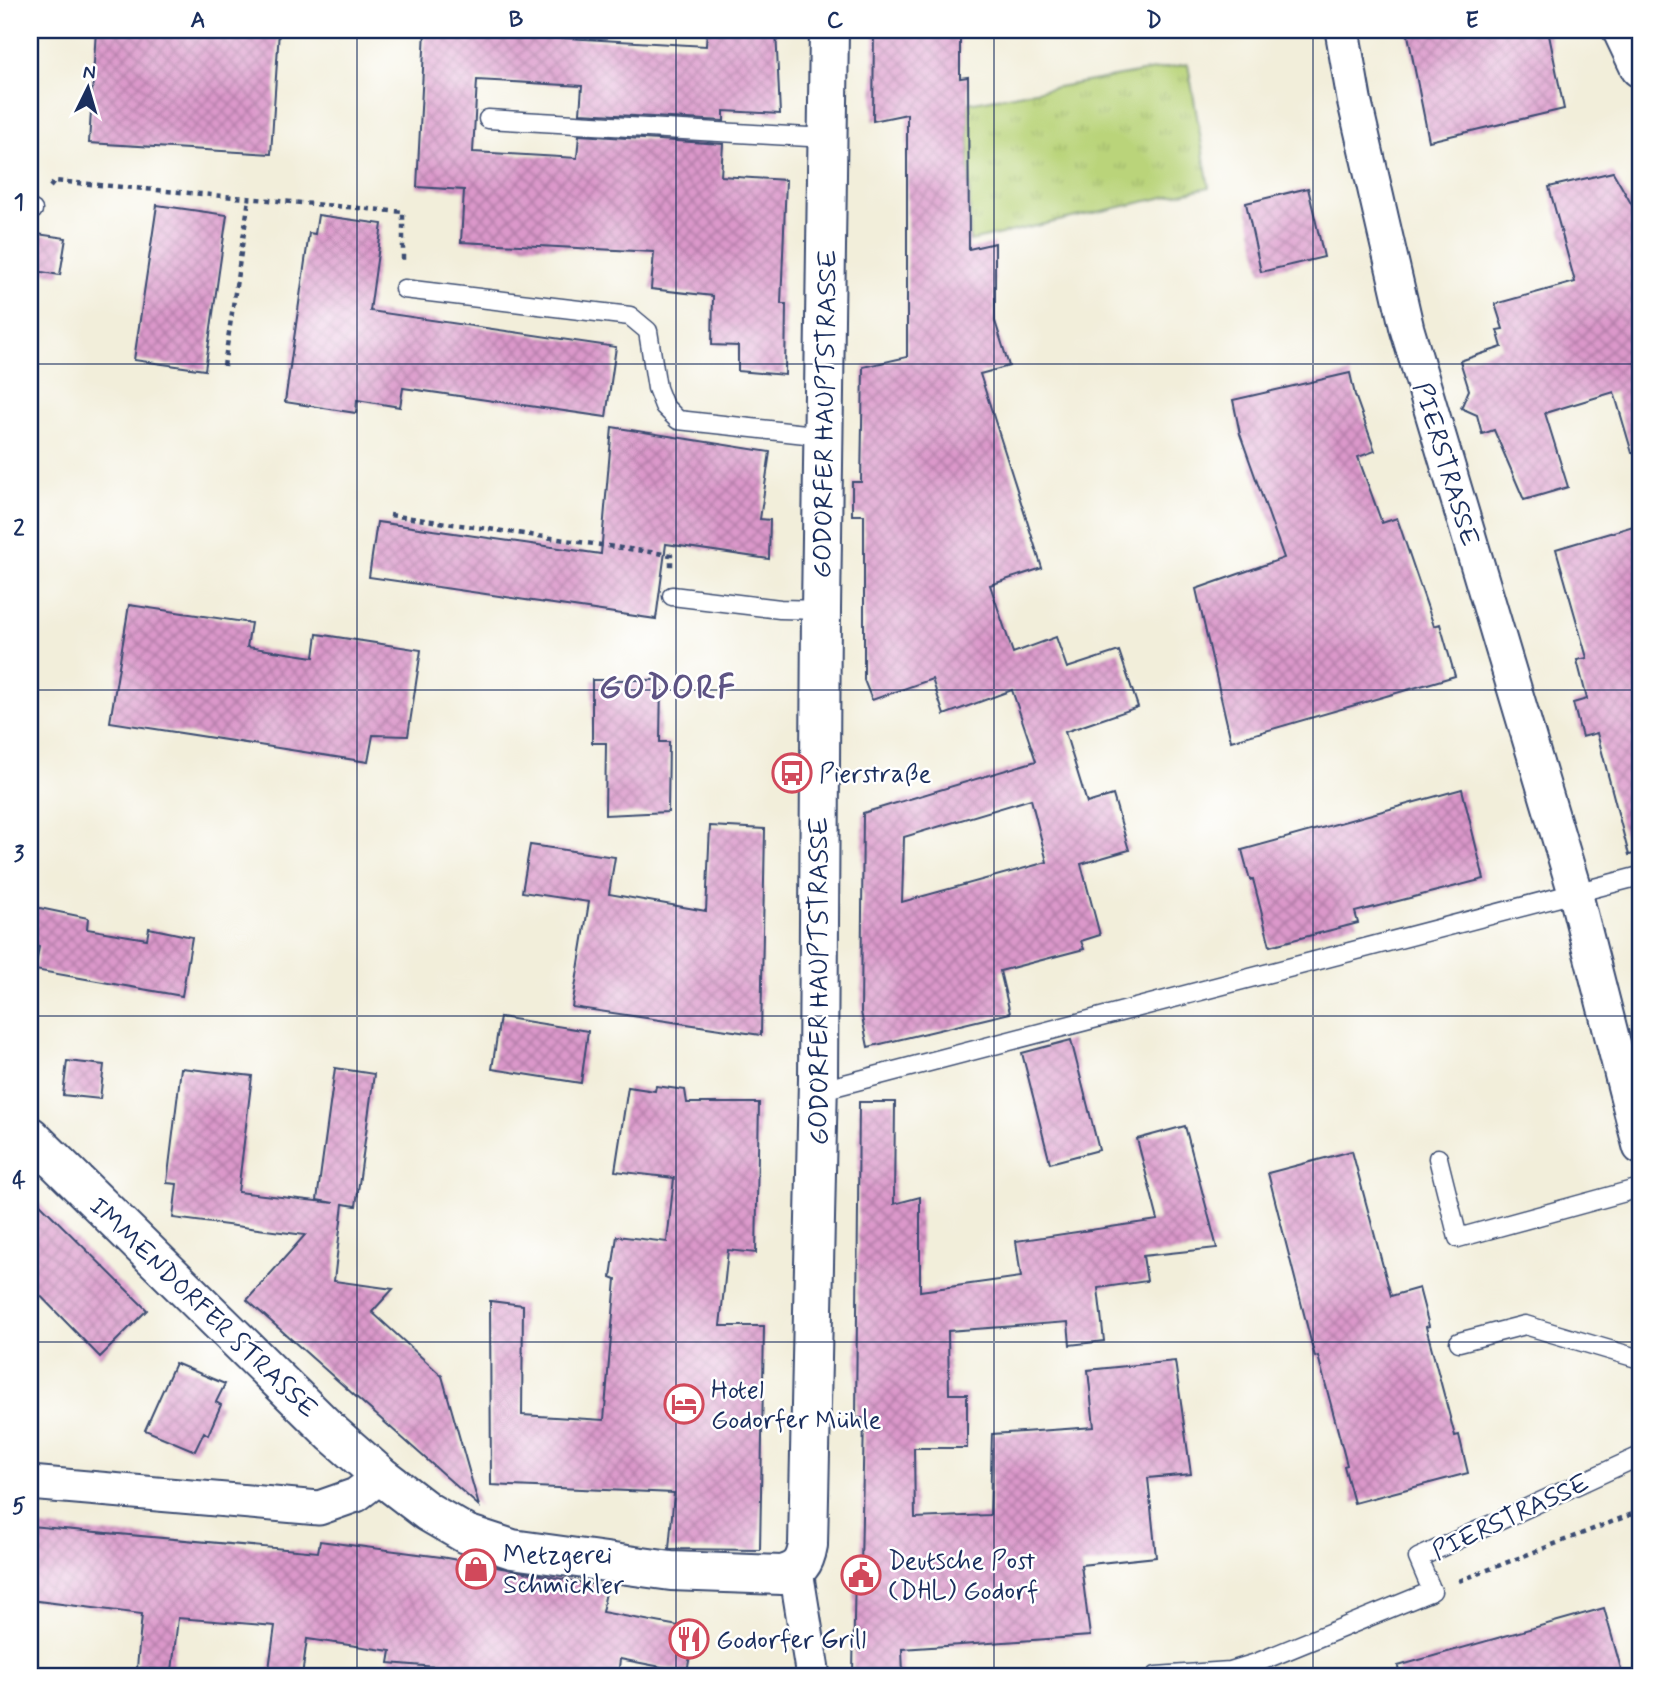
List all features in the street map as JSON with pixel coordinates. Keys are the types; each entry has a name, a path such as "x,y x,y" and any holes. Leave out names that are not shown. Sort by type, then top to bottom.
{"street":[{"name":"GODORFER HAUPTSTRASSE","path":"796,1571 805,1560 808,1545 818,1091 829,30"},
{"name":"PIERSTRASSE","path":"1342,30 1354,99 1407,329 1576,892 1640,1147"},
{"path":"1622,30 1640,68"},
{"name":"IMMENDORFER STRASSE","path":"30,1136 333,1434 428,1512 466,1534 512,1549 671,1571 782,1574 796,1571"},
{"path":"30,1483 318,1508 356,1495 381,1476"},
{"path":"796,1571 813,1676"}],"lane":[{"path":"488,119 827,138"},
{"path":"404,289 629,316 648,331 657,388 664,406 678,420 824,436"},
{"path":"672,596 780,609 821,610"},
{"path":"818,1091 1640,876"},
{"path":"1438,1158 1458,1238 1640,1188"},
{"path":"1459,1342 1525,1325 1640,1359"},
{"name":"PIERSTRASSE","path":"1156,1676 1230,1671 1294,1648 1432,1591 1418,1558 1640,1456"}],"path":[{"path":"31,210 55,181 402,212 404,289"},
{"path":"223,366 249,199"},
{"path":"390,515 671,555 672,596"},
{"path":"1488,1570 1640,1511"}],"green space":[{"path":"1188,64 1209,187 970,241 968,103"}],"building":[{"path":"96,30 279,30 271,154 89,143"},
{"path":"425,30 480,30 479,33 706,46 707,30 776,30 780,114 724,111 724,121 580,113 582,86 477,80 473,152 577,158 579,135 723,144 721,176 786,180 781,304 786,304 785,375 738,371 738,346 712,345 713,296 651,289 654,252 461,242 464,190 417,187"},
{"path":"874,30 960,30 960,78 968,77 969,249 995,243 995,321 1009,366 980,374 1042,568 990,585 1013,653 1056,637 1067,668 1119,651 1138,707 1065,732 1087,803 1113,795 1129,850 1081,864 1100,935 1081,941 1084,949 1000,971 1010,1013 868,1047 861,1012 863,813 1036,761 1012,690 944,715 932,679 872,700 864,680 864,515 852,515 852,482 861,482 863,367 907,357 907,114 873,121","holes":["1031,799 1047,862 902,902 904,837"]},
{"path":"1407,30 1548,30 1564,109 1429,141"},
{"path":"1613,172 1640,219 1640,452 1632,453 1614,392 1545,413 1568,487 1524,500 1494,430 1482,434 1477,415 1461,408 1469,390 1460,361 1502,347 1497,330 1503,329 1495,304 1575,282 1549,187"},
{"path":"1308,188 1324,257 1261,272 1246,203"},
{"path":"157,205 227,215 205,370 134,360"},
{"path":"318,215 382,224 370,311 616,347 606,417 403,388 400,407 357,400 356,413 285,402 309,233 315,234"},
{"path":"30,233 66,238 60,275 30,270"},
{"path":"1350,373 1375,451 1358,457 1382,523 1397,518 1434,626 1440,624 1455,676 1231,741 1196,589 1284,558 1240,434 1233,400"},
{"path":"612,427 770,452 760,519 770,520 769,559 666,544 656,619 369,577 377,522 601,554"},
{"path":"1640,524 1640,853 1629,855 1597,733 1582,737 1573,703 1587,699 1577,660 1587,658 1556,549"},
{"path":"129,605 251,623 247,647 314,657 317,634 421,650 408,736 373,735 368,762 110,722"},
{"path":"592,680 661,680 660,742 669,742 668,812 605,815 606,743 592,743"},
{"path":"1462,789 1484,879 1355,912 1358,923 1270,946 1253,879 1250,880 1242,850"},
{"path":"710,826 765,829 761,1035 572,1007 589,902 522,892 530,845 615,857 609,894 706,911"},
{"path":"30,906 88,918 87,929 147,939 149,928 192,937 182,996 35,970 39,947 30,945"},
{"path":"500,1017 588,1031 581,1083 492,1069"},
{"path":"1071,1040 1099,1150 1050,1163 1022,1053"},
{"path":"67,1061 104,1065 100,1099 63,1095"},
{"path":"181,1068 252,1076 238,1192 334,1203 317,1200 335,1068 374,1074 356,1206 343,1204 334,1281 393,1289 372,1312 442,1376 479,1506 247,1300 305,1235 173,1218 177,1184 167,1183"},
{"path":"656,1086 685,1090 687,1103 759,1103 756,1253 728,1250 720,1326 764,1326 760,1550 669,1549 674,1493 491,1485 490,1301 523,1305 522,1415 604,1420 616,1279 611,1277 617,1236 667,1242 674,1178 615,1171 628,1087 655,1091"},
{"path":"859,1102 895,1102 894,1204 920,1197 920,1291 1021,1277 1016,1241 1158,1220 1137,1139 1185,1126 1217,1248 1143,1256 1147,1281 1098,1288 1104,1341 1070,1345 1068,1322 948,1331 949,1394 967,1394 967,1448 914,1448 915,1518 990,1515 992,1434 1094,1427 1088,1370 1175,1361 1191,1474 1148,1478 1156,1557 1081,1565 1090,1636 902,1649 903,1674 853,1673 855,1567 861,1567 864,1418 856,1418"},
{"path":"1352,1151 1391,1296 1419,1288 1429,1326 1426,1327 1455,1436 1459,1435 1468,1473 1354,1503 1344,1466 1347,1465 1318,1356 1315,1357 1268,1173"},
{"path":"30,1194 147,1310 100,1357 30,1285"},
{"path":"175,1363 225,1384 216,1402 221,1405 208,1435 204,1432 195,1451 145,1430"},
{"path":"30,1526 318,1552 320,1541 441,1557 607,1587 602,1612 695,1629 687,1672 620,1659 618,1676 458,1676 459,1669 389,1663 391,1651 307,1639 302,1676 268,1676 275,1626 178,1618 172,1671 137,1668 142,1614 30,1600"},
{"path":"1604,1608 1623,1676 1399,1676 1398,1666"}],"place":[{"name":"Pierstraße","path":"792,773"},
{"name":"Hotel Godorfer Mühle","path":"684,1404"},
{"name":"Metzgerei Schmickler","path":"476,1569"},
{"name":"Deutsche Post (DHL) Godorf","path":"861,1575"},
{"name":"Godorfer Grill","path":"689,1639"}],"district":[{"name":"GODORF","path":"668,686"}]}
